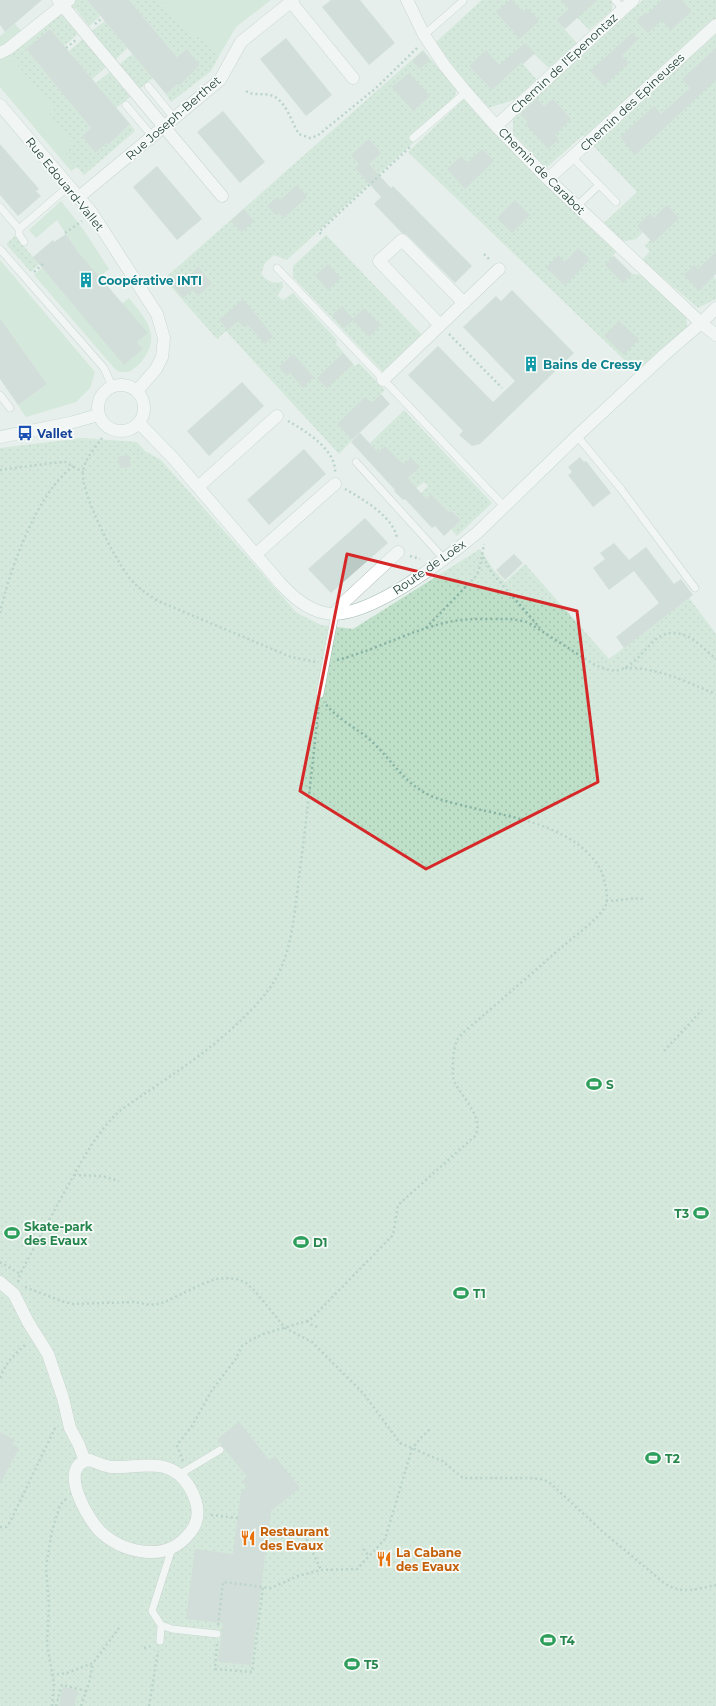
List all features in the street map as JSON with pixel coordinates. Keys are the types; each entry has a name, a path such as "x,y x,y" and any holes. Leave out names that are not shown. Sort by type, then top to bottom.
{"street":[{"name":"Chemin de Carabot","path":"407,0 424,36 444,65 496,126 548,179 701,323"},
{"name":"Chemin de l'Epenontaz","path":"496,126 619,4 632,0"},
{"path":"292,1 353,78"},
{"name":"Rue Joseph-Berthet","path":"79,197 220,80 240,42 292,1"},
{"path":"0,53 8,49 63,2 85,33 222,196"},
{"name":"Chemin des Epineuses","path":"548,179 716,25"},
{"name":"Rue Edouard-Vallet","path":"0,106 79,197 100,224 157,314 162,326 164,338 162,357 156,369 137,391"},
{"path":"440,326 379,261 402,240 464,303"},
{"path":"383,380 499,269"},
{"name":"Route de Loëx","path":"139,423 173,458 280,583 293,596 315,610 325,614 356,611 385,598 444,559 478,532 577,436 716,308"},
{"path":"701,323 716,335"},
{"path":"126,385 137,391 144,402 143,416 139,423 127,431 119,431 105,426 98,415 97,407 101,395 112,386 126,385"},
{"path":"0,436 64,424 98,415"},
{"path":"198,487 278,416"},
{"path":"256,554 335,484"},
{"path":"335,614 342,604 398,552"},
{"path":"2,1286 14,1294 48,1354 70,1428 85,1461"},
{"path":"90,1460 110,1467 150,1464 182,1472 193,1493 198,1513 196,1526 184,1540 165,1551 131,1550 112,1540 93,1524 76,1488 75,1472 79,1465 85,1461 90,1460"}],"lane":[{"path":"424,36 463,1 462,0"},
{"path":"148,86 174,118"},
{"path":"413,138 466,92"},
{"path":"126,105 152,136"},
{"path":"572,157 616,202"},
{"path":"577,206 599,185"},
{"path":"19,229 69,186"},
{"path":"0,207 19,229 19,234 24,242"},
{"path":"0,249 104,368 112,386"},
{"path":"277,268 504,506"},
{"path":"0,395 10,408"},
{"path":"577,436 621,489 695,588"},
{"path":"356,462 444,559"},
{"path":"320,694 335,614"},
{"path":"182,1472 220,1450"},
{"path":"172,1547 152,1611 162,1625 172,1629 217,1634"},
{"path":"160,1641 162,1625"}],"path":[{"path":"246,91 250,94 272,95 280,100 287,110 298,134 310,138 317,136 376,88 420,45 424,36"},
{"path":"321,234 319,232 416,142 413,138"},
{"path":"65,233 76,227"},
{"path":"36,269 46,262"},
{"path":"440,326 502,388"},
{"path":"278,416 302,429 319,441 336,465 335,484 378,510 396,531 398,552 422,560"},
{"path":"0,470 65,462 83,472"},
{"path":"0,613 3,598 14,566 38,510 55,484 73,466"},
{"path":"426,628 477,575 485,540"},
{"path":"482,555 492,573 541,630"},
{"path":"674,633 687,636 716,659"},
{"path":"625,668 641,668 662,672 716,694"},
{"path":"182,1472 181,1454 177,1445 192,1426 212,1390 235,1360 242,1346 263,1334 307,1321 393,1235 398,1205 475,1136 477,1128 470,1103 454,1082 454,1055 457,1040 465,1031 579,933 602,910 606,901 606,887 599,867 594,859 578,844 544,827 509,816 448,802 427,794 395,769 368,738 328,708 320,694"},
{"path":"14,1294 20,1274 74,1175 97,1136 109,1120 218,1040 241,1020 270,988 281,967 288,951 292,927 306,825 320,694"},
{"path":"606,901 618,901 631,897 644,899"},
{"path":"664,1051 702,1010"},
{"path":"74,1175 102,1176 119,1181"},
{"path":"0,1262 20,1274"},
{"path":"14,1294 26,1287 36,1293 73,1304 135,1302 150,1305 167,1301 216,1279 236,1279 246,1283 255,1291 285,1328 312,1342 364,1394 400,1443 442,1462 463,1478 529,1478 541,1479 549,1482 602,1531 664,1583 681,1591 716,1585"},
{"path":"307,1321 317,1327"},
{"path":"0,1378 5,1366 11,1358 36,1334"},
{"path":"0,1527 6,1527 10,1522 58,1422 66,1412"},
{"path":"263,1587 252,1672 215,1669 217,1634 223,1582 263,1587 271,1588 298,1576 321,1570 357,1568 385,1539 412,1449 431,1428"},
{"path":"52,1706 54,1684 47,1644 49,1605 46,1567 48,1549 60,1505 76,1488"},
{"path":"198,1513 238,1518"},
{"path":"269,1531 305,1536 321,1570"},
{"path":"363,1549 369,1556"},
{"path":"52,1675 67,1673 93,1663 119,1628"},
{"path":"149,1706 160,1641"},
{"path":"81,1706 93,1669 93,1663"},
{"path":"56,1706 62,1685 86,1691"}],"highlighted area":[{"path":"347,554 577,611 598,782 426,869 300,791"}],"green space":[{"path":"76,0 87,0 100,16 89,26 75,8 71,11 68,7"},
{"path":"129,0 160,0 189,35 207,41 219,56 211,71 171,102 166,94 177,84 179,86 200,65 187,49 177,57"},
{"path":"160,0 271,0 236,27 219,56 207,41 189,35"},
{"path":"482,0 610,0 612,2 612,10 589,30 572,12 562,15 556,20 577,43 549,68 534,54 523,64 537,80 514,100 488,108 471,91 436,42"},
{"path":"643,0 716,0 716,274 713,276 716,279 716,299 698,308 642,260 650,251 645,246 650,240 643,232 636,239 621,242 603,224 637,192 583,135 546,168 513,134 513,118"},
{"path":"60,13 78,34 64,46 50,29 26,49 91,128 82,136 95,153 107,143 108,145 130,124 135,131 84,175 65,153 73,145 48,116 54,110 8,54"},
{"path":"105,21 127,48 115,60 91,32"},
{"path":"15,24 23,33 0,47 0,36"},
{"path":"84,38 107,66 92,79 69,51"},
{"path":"423,50 457,90 453,100 409,136 414,142 287,260 274,255 265,263 261,274 265,278 275,283 282,282 283,287 277,296 283,300 293,293 337,340 336,344 355,366 359,363 385,390 371,403 337,424 352,440 339,454 226,331 217,339 164,279"},
{"path":"8,54 54,110 48,116 73,145 65,153 77,167 71,171 0,87 0,58"},
{"path":"132,54 153,78 139,89 119,65"},
{"path":"110,72 130,97 116,108 96,83"},
{"path":"464,99 563,201 617,251 613,255 632,274 643,275 686,315 687,327 637,372 408,152"},
{"path":"61,201 83,229 109,269 99,277 78,252 57,220 36,238 29,230"},
{"path":"326,235 422,335 383,372 293,277 293,266"},
{"path":"15,236 39,264 31,272 6,244"},
{"path":"0,260 95,372 90,388 76,402 26,417 18,405 47,384 0,318"},
{"path":"42,268 125,364 143,349 137,342 147,333 122,304 129,298 148,325 151,339 150,347 138,365 128,372 120,372 115,369 34,275"},
{"path":"404,410 492,503 457,536 451,529 461,520 452,510 449,512 431,494 424,500 419,495 428,486 424,482 416,488 411,481 406,485 403,483 415,472 403,465 385,446 378,452 370,443"},
{"path":"82,438 137,442 145,451 161,460 297,613 321,625 353,629 480,549 493,569 505,582 525,564 609,659 689,598 716,634 716,1706 0,1706 0,448"}],"building":[{"path":"0,0 42,0 5,32 0,25"},
{"path":"87,0 129,0 177,57 187,49 200,65 179,86 177,84 166,94"},
{"path":"331,0 360,0 395,43 369,65 322,7"},
{"path":"512,0 523,12 527,8 539,21 520,39 496,12"},
{"path":"561,0 597,0 565,29 556,20 569,9"},
{"path":"662,0 682,0 692,11 671,30 662,20 648,33 636,21 645,13 647,14"},
{"path":"50,29 130,124 108,145 107,143 95,153 82,136 91,128 26,49"},
{"path":"632,33 638,39 622,56 629,63 604,86 590,71"},
{"path":"286,38 332,95 306,116 260,59"},
{"path":"525,43 535,53 523,64 522,62 492,90 469,66 486,50 499,65"},
{"path":"716,48 716,80 635,155 620,137 654,106 661,114 690,88 682,79"},
{"path":"423,51 430,60 420,69 412,61"},
{"path":"409,73 430,96 413,111 392,87"},
{"path":"537,99 544,107 553,99 571,119 555,135 559,139 548,149 526,124 528,122 520,114"},
{"path":"223,111 265,162 240,183 197,132"},
{"path":"369,139 381,153 369,164 391,188 393,186 472,266 455,283 407,235 402,233 374,204 381,197 355,168 359,164 351,155"},
{"path":"0,144 39,189 36,191 41,196 18,216 0,195"},
{"path":"482,149 494,161 465,189 447,169 461,156 467,163"},
{"path":"157,166 202,219 177,240 133,187"},
{"path":"297,185 307,197 284,218 279,212 276,215 267,206 277,197 280,200"},
{"path":"515,200 530,215 512,233 497,218"},
{"path":"667,205 679,218 653,243 637,226 650,213 654,218"},
{"path":"244,209 254,221 242,232 231,221"},
{"path":"66,234 78,252 148,333 137,342 143,349 124,365 33,257 53,240 54,242"},
{"path":"578,248 590,259 565,286 546,268 558,255 565,262"},
{"path":"716,252 716,274 699,291 684,275 694,265 698,269"},
{"path":"614,256 632,274 623,283 605,265"},
{"path":"328,264 341,278 328,290 315,276"},
{"path":"198,267 212,283 198,296 193,290 183,298 171,284 180,275 184,280"},
{"path":"512,290 574,353 480,444 472,446 459,435 463,431 408,375 438,346 493,402 515,381 463,327 496,296 501,301"},
{"path":"243,299 273,336 265,344 247,324 244,327 238,321 228,330 219,320"},
{"path":"342,306 353,319 364,308 381,325 369,337 353,320 344,328 332,315"},
{"path":"0,318 47,384 18,405 0,379"},
{"path":"619,321 639,339 624,355 604,336"},
{"path":"343,353 353,364 327,388 317,378"},
{"path":"293,354 314,377 303,388 290,373 287,376 279,367"},
{"path":"242,382 264,406 209,456 187,431"},
{"path":"381,394 390,404 352,440 337,424 365,397 371,403"},
{"path":"360,433 378,452 385,446 403,464 411,458 420,467 408,478 426,499 431,494 449,512 451,510 461,520 444,536 435,526 432,528 405,499 403,500 394,491 395,490 351,442"},
{"path":"304,449 326,474 269,525 247,500"},
{"path":"129,455 131,467 120,468 118,457"},
{"path":"580,457 584,462 586,461 611,493 593,507 568,475 572,472 568,467"},
{"path":"365,518 388,543 331,593 308,569"},
{"path":"614,543 629,560 646,547 674,584 681,579 693,595 624,648 616,637 659,603 634,571 609,590 593,568 605,559 600,553"},
{"path":"514,554 523,563 505,580 496,570"},
{"path":"239,1422 269,1460 275,1456 300,1488 271,1511 251,1665 218,1662 223,1623 186,1619 195,1549 233,1554 241,1492 247,1487 242,1481 247,1477 217,1439"},
{"path":"0,1432 15,1440 12,1444 19,1448 0,1484"},
{"path":"63,1687 78,1691 74,1706 59,1706"}],"place":[{"name":"Coopérative INTI","path":"86,280"},
{"name":"Bains de Cressy","path":"531,364"},
{"name":"Vallet","path":"25,433"},
{"name":"S","path":"594,1084"},
{"name":"T3","path":"701,1213"},
{"name":"Skate-park des Evaux","path":"12,1233"},
{"name":"D1","path":"301,1242"},
{"name":"T1","path":"461,1293"},
{"name":"T2","path":"653,1458"},
{"name":"Restaurant des Evaux","path":"248,1538"},
{"name":"La Cabane des Evaux","path":"384,1559"},
{"name":"T4","path":"548,1640"},
{"name":"T5","path":"352,1664"}]}
